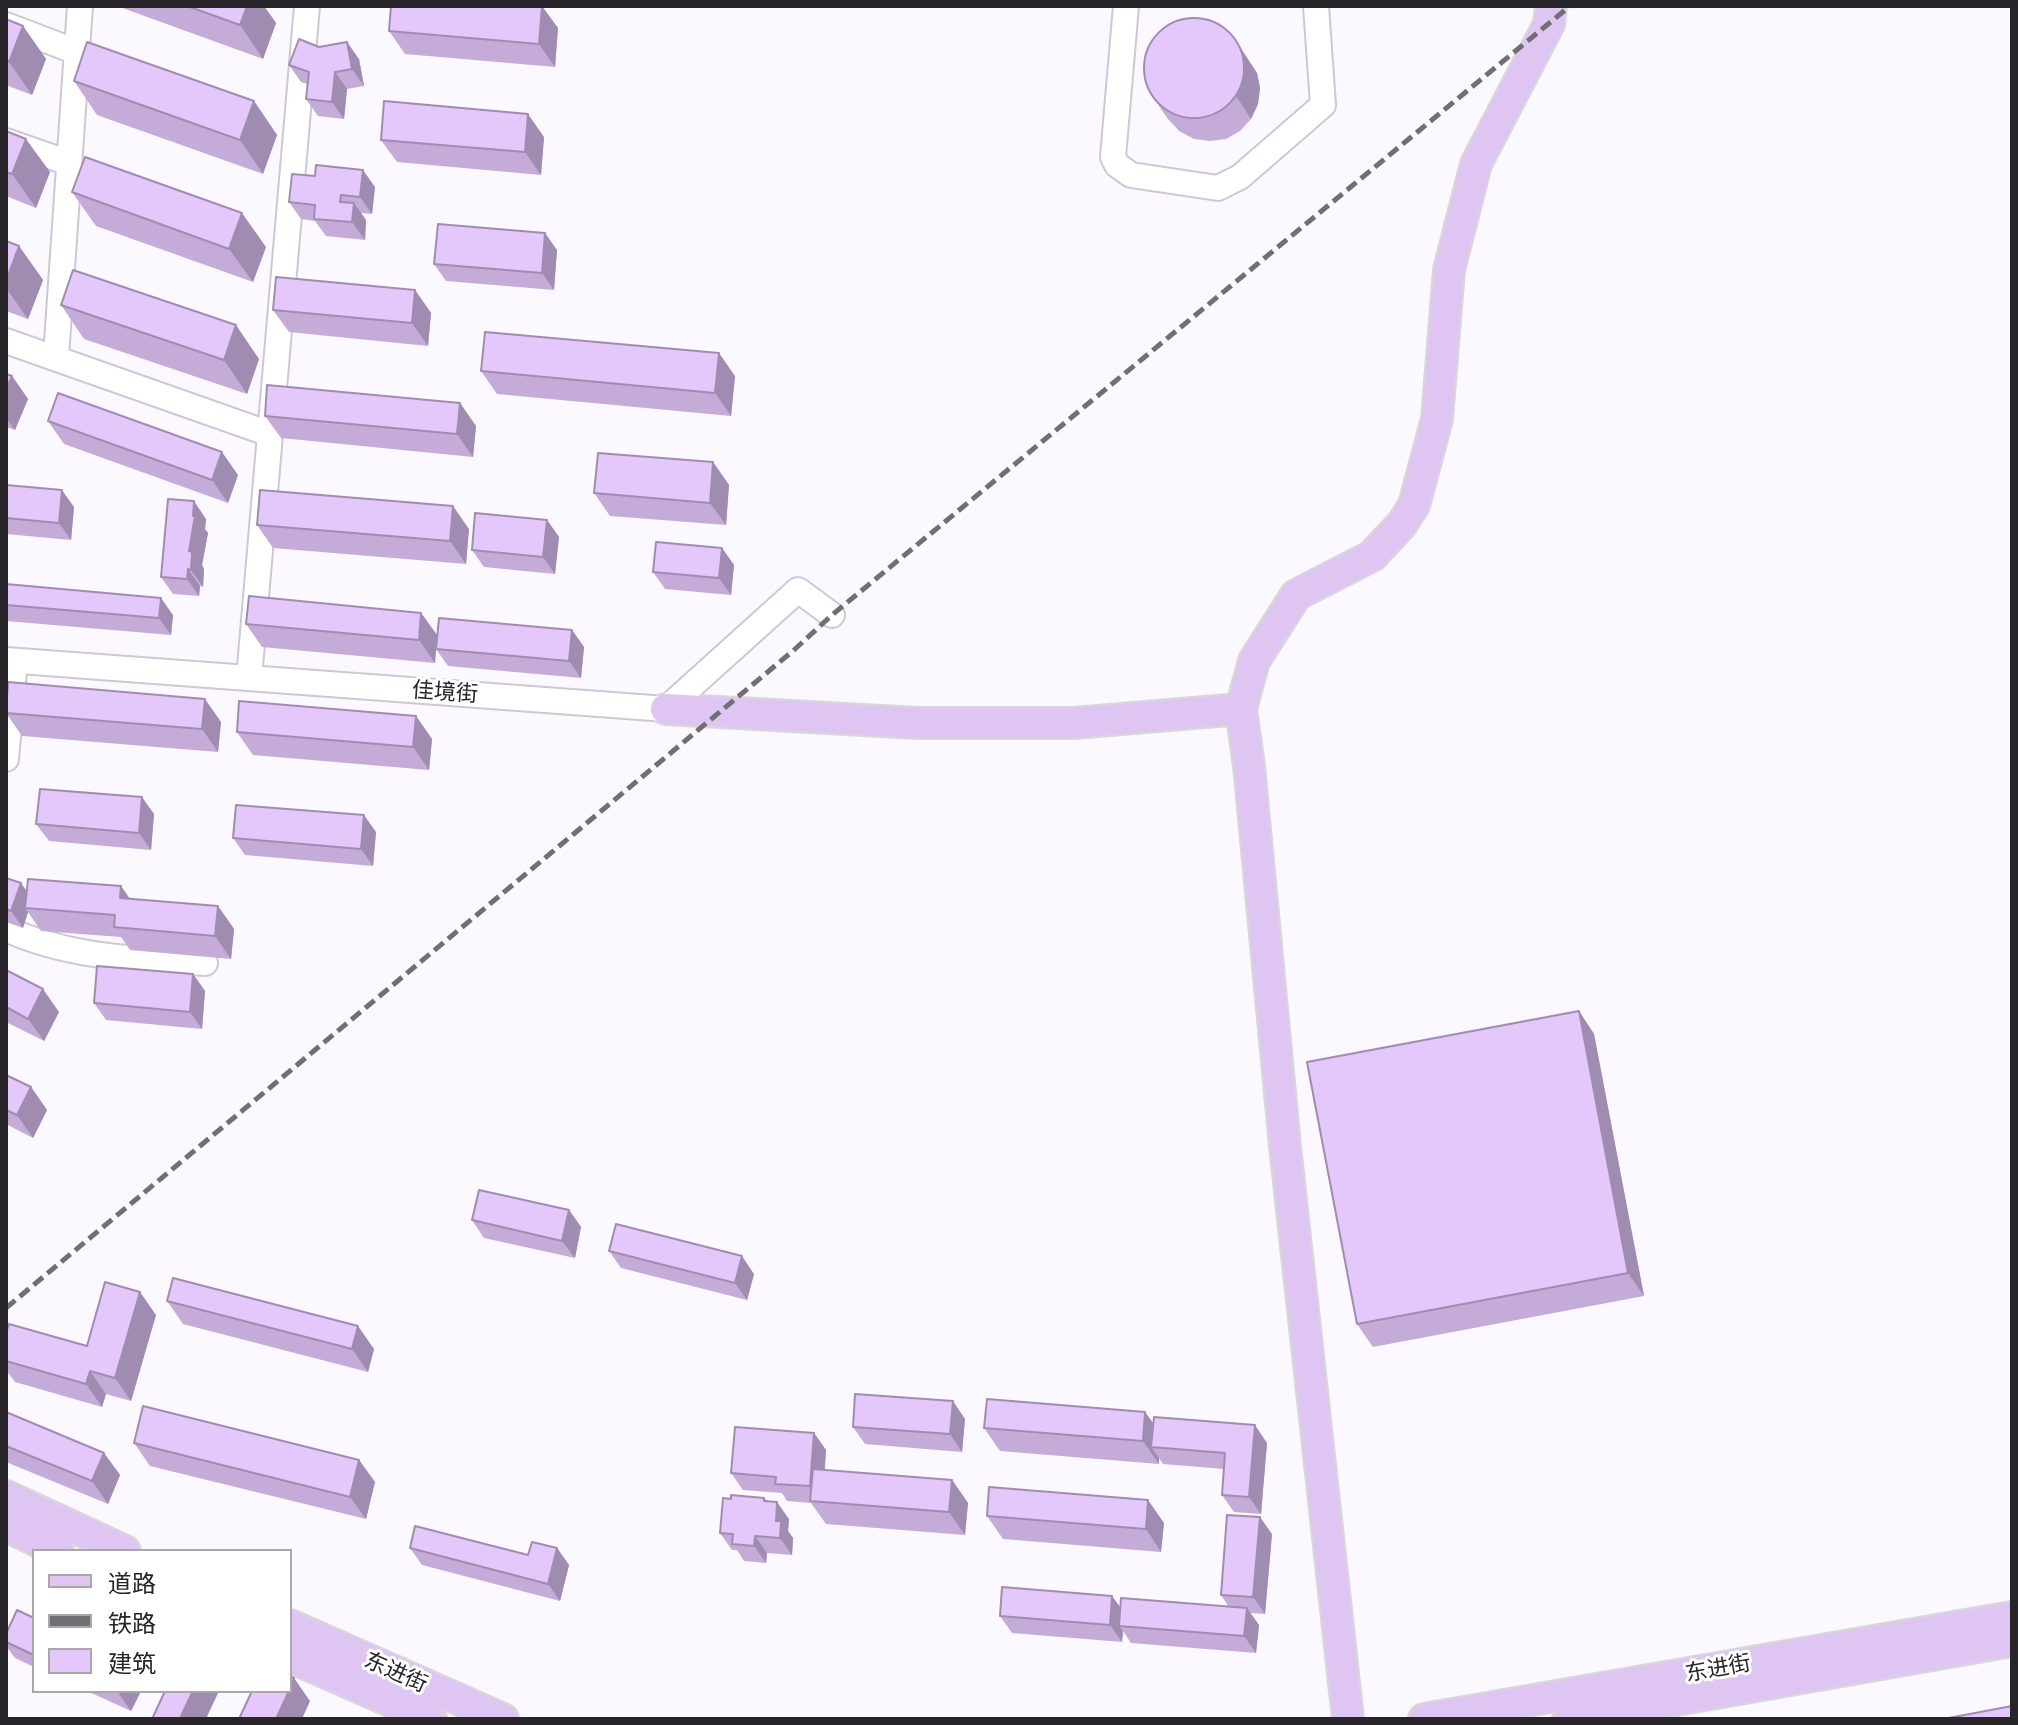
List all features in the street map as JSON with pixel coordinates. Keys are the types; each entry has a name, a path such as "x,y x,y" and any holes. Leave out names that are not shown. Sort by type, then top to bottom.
{"main road":[{"path":"1348,1719 1286,1161 1241,709 1254,661 1296,595 1372,556 1402,524 1414,505 1437,419 1449,270 1476,164 1549,24 1551,6"},
{"path":"666,709 917,723 1074,723 1241,709"},
{"path":"6,1496 121,1549"},
{"path":"6,1526 54,1549"},
{"name":"东进街","path":"1424,1719 2012,1617"},
{"name":"东进街","path":"292,1626 503,1719"},
{"name":"东进街","path":"1568,1719 2012,1641"},
{"name":"东进街","path":"292,1658 431,1719"}],"street":[{"path":"56,357 80,6"},
{"path":"249,678 307,6"},
{"path":"1126,6 1113,157 1117,165 1131,175 1218,188 1240,177 1323,105 1316,6"},
{"path":"6,25 77,52"},
{"path":"6,141 69,163"},
{"path":"6,341 270,434"},
{"path":"666,709 798,590 832,615"},
{"path":"6,759 10,660"},
{"name":"佳境街","path":"10,660 666,709"},
{"path":"6,929 87,955 205,963"}],"building":[{"path":"187,6 247,6 240,25"},
{"path":"391,6 542,6 539,44 389,31"},
{"path":"1194,18 1222,26 1236,40 1244,68 1236,96 1222,110 1194,118 1166,110 1152,96 1144,68 1152,40 1166,26"},
{"path":"6,19 23,26 9,62 6,60"},
{"path":"299,39 319,47 347,42 352,69 335,72 332,102 306,99 309,72 289,65"},
{"path":"87,42 254,101 240,140 74,81"},
{"path":"384,101 528,114 525,152 381,140"},
{"path":"6,131 26,139 12,174 6,172"},
{"path":"85,157 242,213 229,249 72,192"},
{"path":"316,165 363,170 360,197 341,195 340,202 354,203 352,222 314,219 315,205 289,202 292,174 315,176"},
{"path":"438,224 545,233 542,273 434,264"},
{"path":"6,241 19,246 6,281"},
{"path":"73,270 236,325 224,360 61,305"},
{"path":"276,277 415,290 412,323 273,310"},
{"path":"485,332 719,353 715,393 481,371"},
{"path":"6,374 12,376 6,390"},
{"path":"267,385 460,403 457,434 265,416"},
{"path":"58,393 222,452 212,480 48,421"},
{"path":"598,453 713,462 710,503 594,493"},
{"path":"6,485 62,490 59,523 6,518"},
{"path":"260,490 453,506 450,541 257,525"},
{"path":"168,499 194,501 195,516 189,551 192,552 191,570 188,569 187,579 161,577"},
{"path":"475,513 547,520 543,557 472,550"},
{"path":"656,542 722,548 719,578 653,572"},
{"path":"6,584 161,598 159,618 6,605"},
{"path":"249,596 421,613 419,640 246,624"},
{"path":"439,618 572,630 569,661 436,649"},
{"path":"8,682 205,699 202,729 6,713"},
{"path":"239,701 416,716 413,747 237,732"},
{"path":"40,789 142,797 139,833 36,824"},
{"path":"236,805 364,815 361,849 233,838"},
{"path":"6,878 21,883 11,911 6,909"},
{"path":"28,879 121,886 120,898 218,906 215,936 114,927 115,915 25,908"},
{"path":"97,966 193,974 190,1012 94,1003"},
{"path":"6,970 43,989 28,1019 6,1007"},
{"path":"1579,1011 1628,1273 1357,1324 1307,1062"},
{"path":"6,1075 31,1087 17,1115 6,1110"},
{"path":"479,1190 569,1210 562,1241 472,1220"},
{"path":"616,1224 742,1256 735,1283 609,1251"},
{"path":"173,1278 358,1326 352,1349 167,1301"},
{"path":"105,1282 140,1292 115,1378 90,1371 86,1384 6,1361 9,1324 87,1346"},
{"path":"855,1394 953,1401 950,1434 853,1427"},
{"path":"987,1399 1145,1412 1143,1441 984,1428"},
{"path":"143,1406 359,1460 350,1497 134,1443"},
{"path":"6,1412 104,1453 92,1481 6,1446"},
{"path":"1154,1417 1255,1425 1249,1497 1222,1495 1225,1453 1151,1447"},
{"path":"735,1427 814,1433 810,1486 775,1484 776,1477 731,1473"},
{"path":"813,1469 952,1480 949,1512 810,1501"},
{"path":"989,1487 1148,1500 1146,1529 987,1516"},
{"path":"731,1495 777,1502 776,1521 781,1521 780,1538 755,1536 754,1546 732,1544 733,1534 720,1533 723,1498 731,1499"},
{"path":"1227,1515 1260,1517 1253,1597 1221,1595"},
{"path":"415,1526 528,1555 532,1542 557,1548 548,1584 410,1548"},
{"path":"1002,1587 1112,1596 1110,1625 1000,1616"},
{"path":"1121,1598 1247,1608 1244,1636 1119,1626"},
{"path":"17,1610 32,1617 32,1654 6,1642 6,1634"},
{"path":"164,1693 192,1693 181,1716 189,1719 152,1719"},
{"path":"251,1693 288,1693 276,1719 239,1719"},
{"path":"2012,1706 2012,1719 1943,1719"}],"railway":[{"path":"6,1308 832,615 1570,6"}]}
